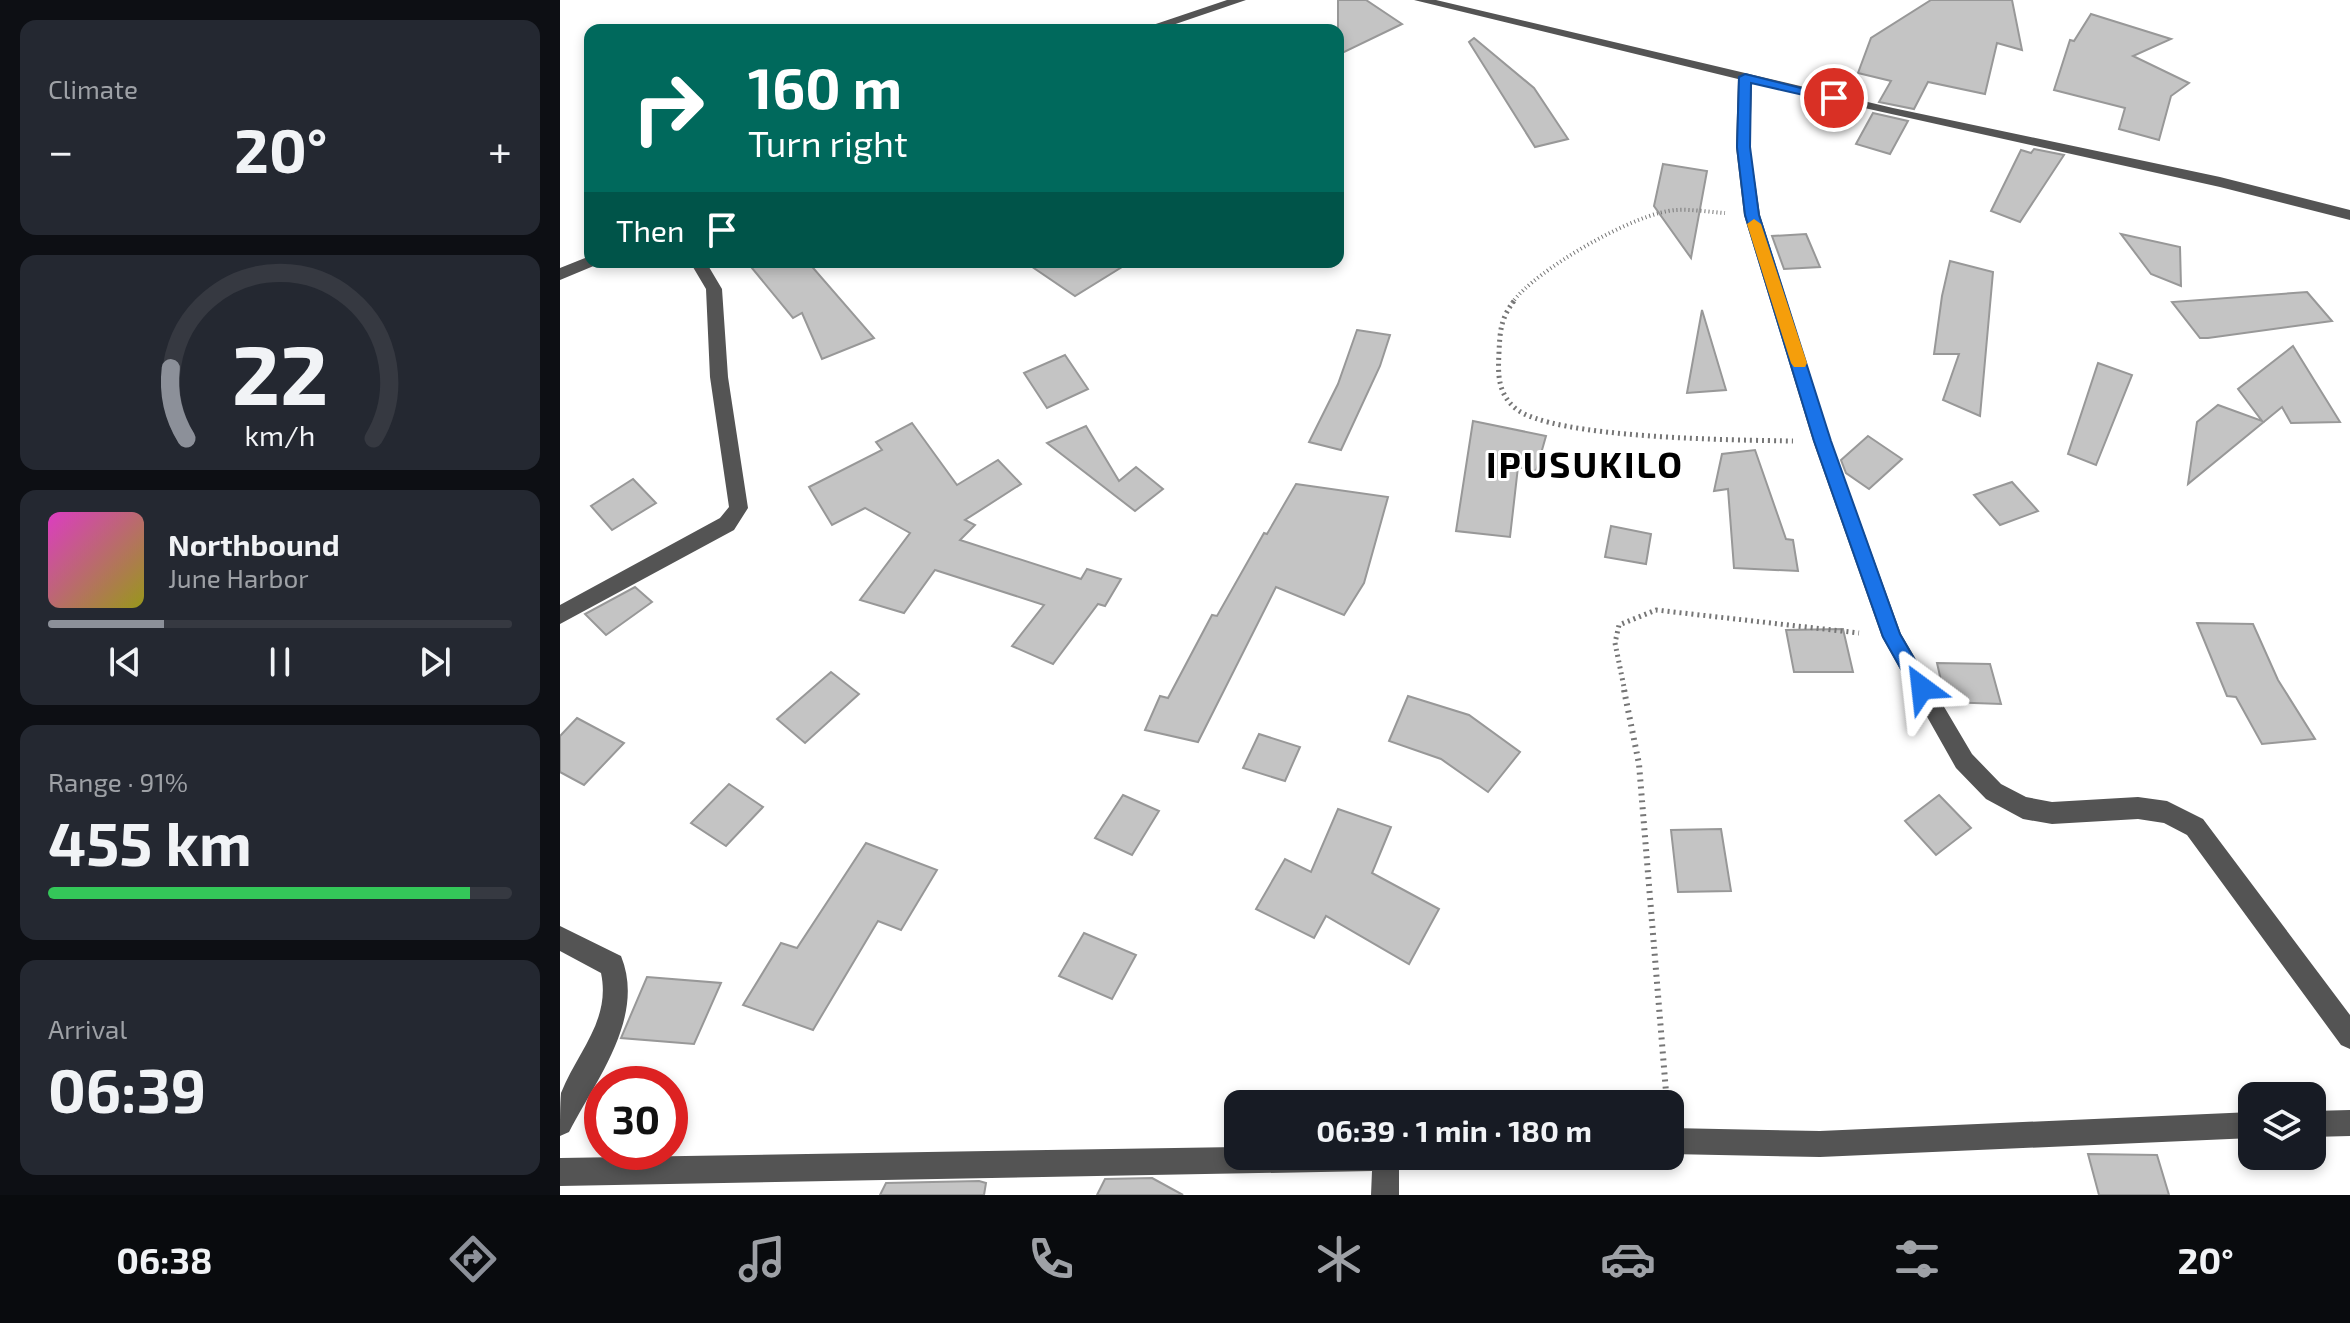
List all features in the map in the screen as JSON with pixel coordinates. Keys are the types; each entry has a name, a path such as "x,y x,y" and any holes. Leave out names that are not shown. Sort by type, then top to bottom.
{"street":[{"path":"1164,24 1240,0"},
{"path":"1420,0 1745,77 2220,182 2350,215"},
{"path":"1745,77 1743,147 1752,215 1822,441 1892,637 1964,761 1978,779 1999,797 2021,808 2051,815 2156,807 2184,818 2195,827 2350,1036"},
{"path":"560,274 584,264"},
{"path":"560,615 727,524 739,508 719,377 714,289 702,268"},
{"path":"560,938 612,965 617,988 613,1021 560,1123"},
{"path":"2326,1124 2350,1123"},
{"path":"1684,1141 1820,1144 2238,1126"},
{"path":"560,1172 1224,1162"},
{"path":"1385,1195 1386,1170"}],"path":[{"path":"1752,215 1674,210 1657,214 1642,218 1550,267 1521,290 1501,319 1497,381 1515,408 1543,421 1618,433 1714,440 1822,441"},
{"path":"1666,1090 1639,764 1615,643 1619,625 1656,610 1892,637"}],"building":[{"path":"1338,0 1366,0 1402,24 1344,52 1344,24 1338,24"},
{"path":"1931,0 2012,0 2022,50 1997,43 1985,94 1928,82 1914,109 1879,102 1891,81 1858,73 1871,38"},
{"path":"2091,14 2171,39 2133,56 2189,83 2171,96 2159,140 2119,129 2125,108 2054,90 2070,40 2074,41"},
{"path":"1474,38 1534,88 1568,139 1535,147 1469,42"},
{"path":"1873,113 1908,121 1890,154 1856,144"},
{"path":"2034,149 2064,155 2020,222 1991,211 2021,150 2031,153"},
{"path":"1663,164 1707,171 1691,258 1654,206"},
{"path":"1806,234 1820,267 1784,269 1772,236"},
{"path":"2121,234 2180,247 2181,286 2151,274"},
{"path":"1950,261 1993,272 1980,416 1943,400 1959,354 1934,354"},
{"path":"752,268 813,268 874,338 822,359 802,313 793,318"},
{"path":"1034,268 1120,268 1075,296"},
{"path":"2307,292 2332,321 2208,338 2200,338 2172,302"},
{"path":"1702,310 1726,390 1687,393"},
{"path":"1357,330 1390,335 1380,366 1341,450 1309,442 1338,384"},
{"path":"2293,346 2340,422 2291,423 2282,407 2188,484 2197,422 2218,405 2262,421 2238,389"},
{"path":"1065,355 1088,389 1047,408 1024,373"},
{"path":"2098,363 2132,375 2096,465 2068,454"},
{"path":"1473,421 1546,436 1536,471 1518,467 1510,537 1456,531"},
{"path":"912,423 957,485 998,460 1021,484 965,520 975,525 960,540 1081,579 1087,569 1121,579 1105,606 1098,604 1053,664 1012,646 1044,605 935,570 904,613 860,600 910,533 865,508 832,525 809,487 882,450 876,442"},
{"path":"1086,426 1119,481 1136,467 1163,489 1135,511 1047,443"},
{"path":"1868,436 1902,459 1869,489 1846,473 1841,460"},
{"path":"1755,450 1786,539 1793,540 1798,571 1734,568 1728,489 1714,491 1722,454"},
{"path":"633,479 656,503 612,530 591,506"},
{"path":"2012,482 2038,511 2000,525 1974,495"},
{"path":"1296,484 1388,497 1364,583 1344,615 1276,587 1198,742 1145,730 1160,696 1168,698 1212,615 1217,616"},
{"path":"1611,526 1651,534 1646,564 1605,557"},
{"path":"635,587 652,602 606,635 585,614"},
{"path":"2197,623 2253,624 2278,680 2315,739 2262,744 2236,697 2227,696"},
{"path":"1843,629 1853,672 1794,672 1786,630"},
{"path":"1937,663 1990,664 2001,704 1946,702"},
{"path":"831,672 859,694 805,743 777,719"},
{"path":"1408,696 1469,715 1520,752 1488,792 1441,759 1389,741"},
{"path":"577,718 624,743 584,785 560,772 560,736"},
{"path":"1259,734 1300,747 1285,781 1243,768"},
{"path":"729,784 763,807 726,846 691,823"},
{"path":"1123,795 1159,811 1132,855 1095,838"},
{"path":"1939,795 1971,828 1936,855 1905,821"},
{"path":"1338,809 1391,827 1372,873 1439,909 1409,964 1326,916 1314,938 1256,909 1285,859 1311,872"},
{"path":"1721,829 1731,891 1678,892 1671,830"},
{"path":"866,843 937,870 901,930 878,921 813,1030 743,1005 781,943 797,948"},
{"path":"1084,933 1136,955 1112,999 1059,976"},
{"path":"647,977 721,983 694,1044 621,1038"},
{"path":"2088,1154 2157,1155 2169,1195 2099,1195"},
{"path":"1152,1178 1183,1195 1097,1195 1105,1179"},
{"path":"886,1183 986,1183 984,1195 880,1195"}],"slow traffic":[{"path":"1754,224 1799,363"}],"district":[{"name":"IPUSUKILO","path":"1585,463"}],"route":[{"path":"1834,98 1745,77 1743,147 1752,215 1822,441 1892,637 1922,688"}]}
